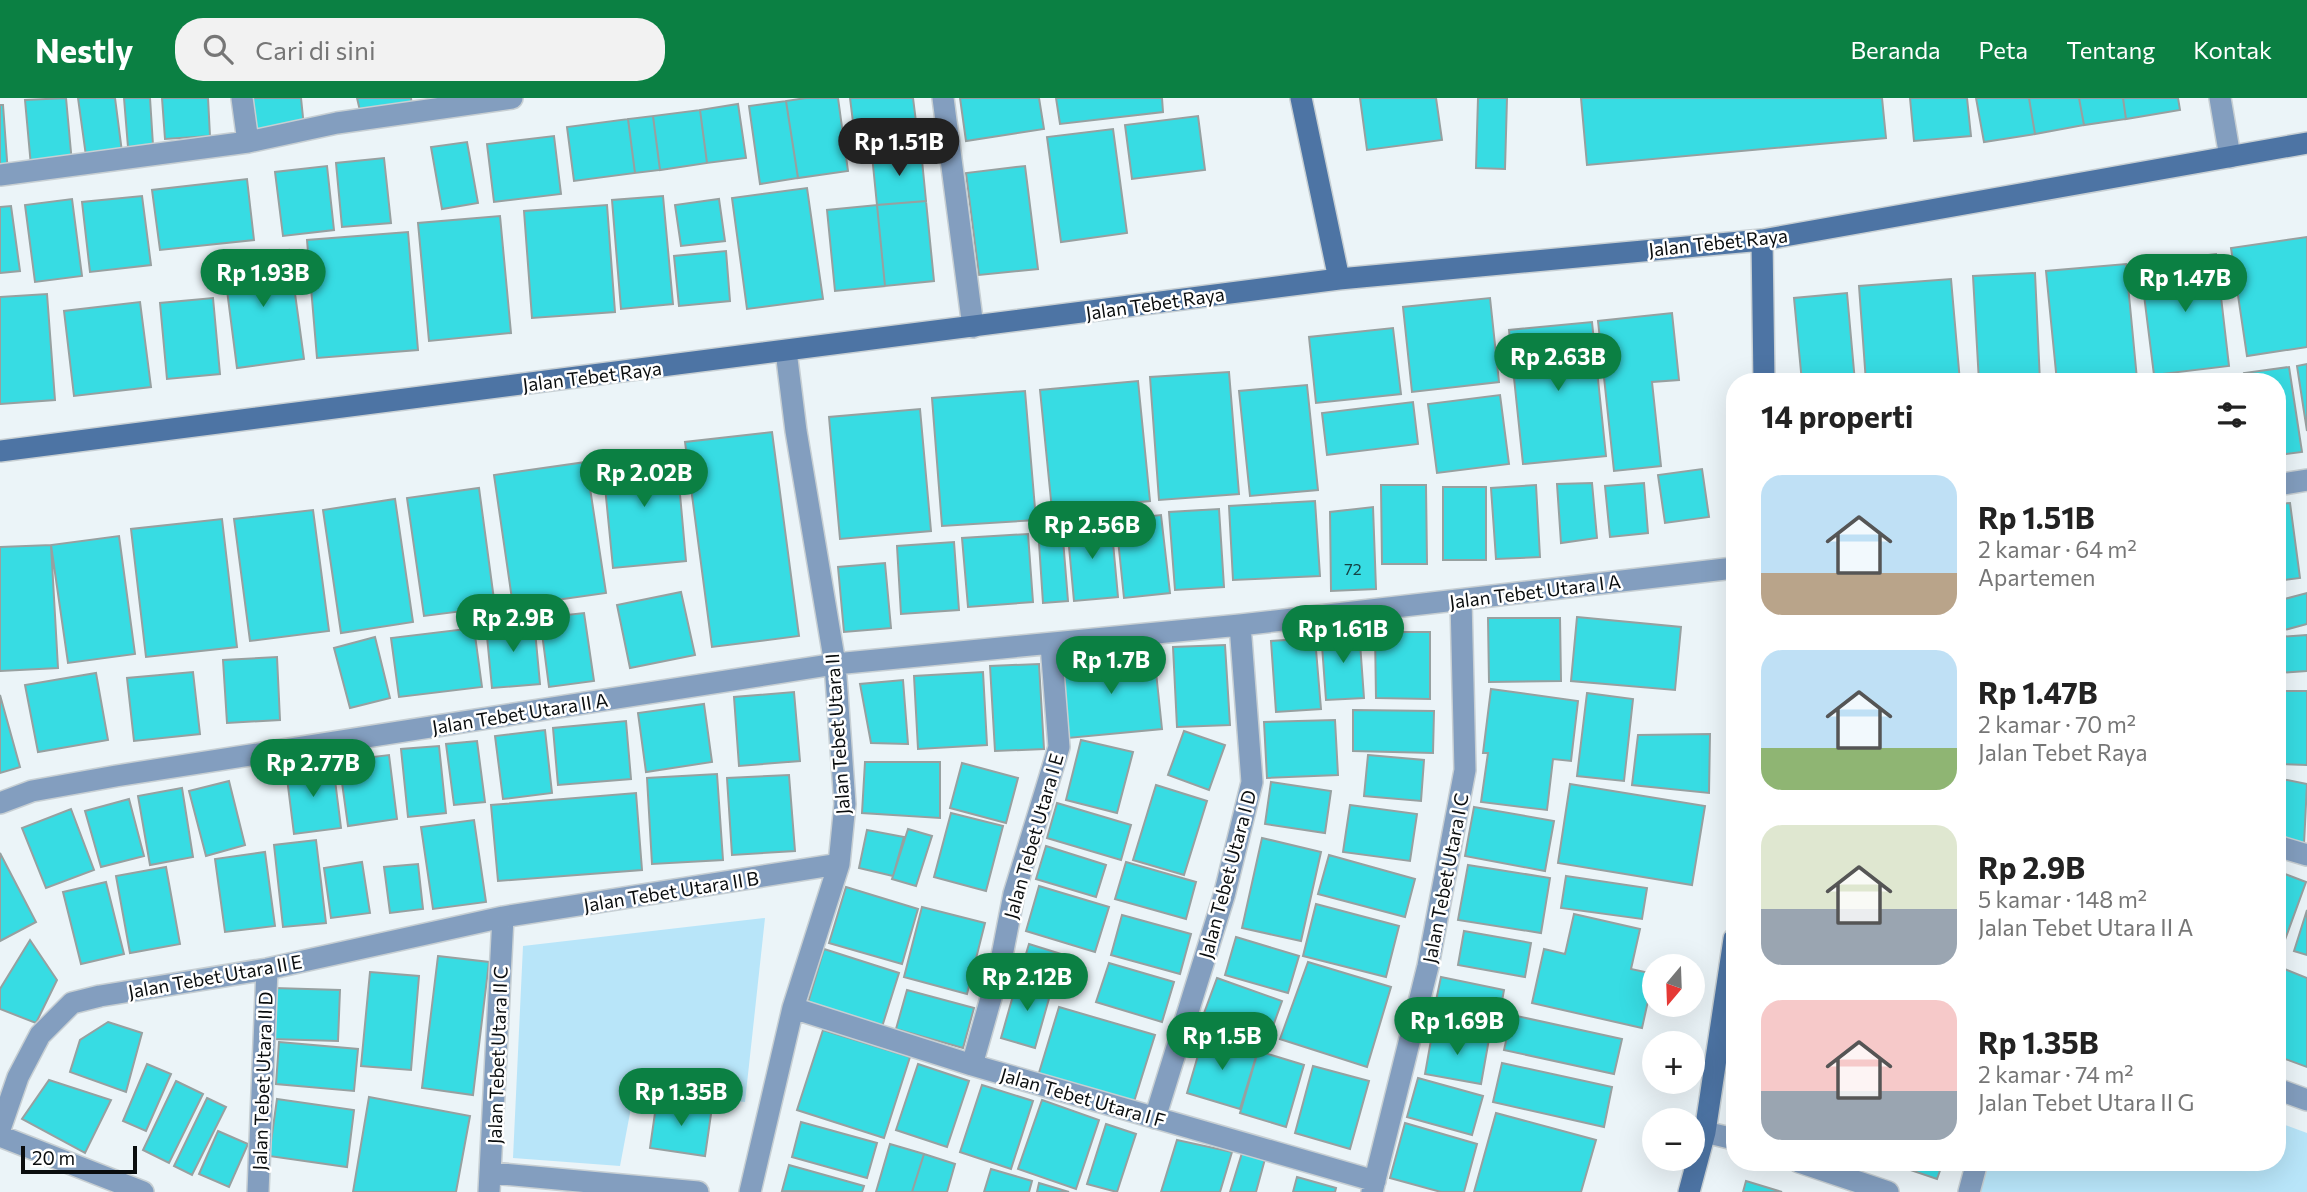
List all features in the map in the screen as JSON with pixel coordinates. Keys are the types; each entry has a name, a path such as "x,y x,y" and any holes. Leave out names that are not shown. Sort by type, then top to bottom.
{"main road":[{"path":"1301,98 1339,279"},
{"name":"Jalan Tebet Raya","path":"0,451 1339,279 1762,240 2307,143"},
{"path":"1762,240 1765,373"},
{"path":"1689,1192 1706,1132 1726,994"}],"street":[{"path":"242,98 248,142"},
{"path":"0,175 248,142 337,123 512,98"},
{"path":"943,98 966,294 973,327"},
{"path":"2220,98 2230,157"},
{"name":"Jalan Tebet Utara II","path":"750,1192 793,1008 839,864 845,804 835,664 796,431 786,352"},
{"path":"2286,484 2307,480"},
{"name":"Jalan Tebet Utara I A","path":"835,664 1240,625 1726,569"},
{"name":"Jalan Tebet Utara I C","path":"1374,1186 1428,965 1465,771 1461,600"},
{"name":"Jalan Tebet Utara I D","path":"1156,1118 1224,896 1252,782 1240,625"},
{"name":"Jalan Tebet Utara I E","path":"972,1065 1000,966 1014,894 1059,747 1051,645"},
{"name":"Jalan Tebet Utara II A","path":"0,803 32,792 116,776 835,664"},
{"path":"2286,849 2307,855"},
{"name":"Jalan Tebet Utara II B","path":"503,917 839,864"},
{"name":"Jalan Tebet Utara II E","path":"0,1129 18,1077 40,1035 72,1003 267,969 503,917"},
{"name":"Jalan Tebet Utara II C","path":"490,1183 503,917"},
{"name":"Jalan Tebet Utara II D","path":"258,1192 267,969"},
{"name":"Jalan Tebet Utara I F","path":"793,1008 1374,1186"},
{"path":"2286,1092 2307,1100"},
{"path":"1706,1132 1726,1137"},
{"path":"0,1136 143,1192"},
{"path":"1826,1171 1888,1192"},
{"path":"1969,1192 1975,1171"},
{"path":"490,1183 696,1192"}],"shaded area":[{"path":"765,918 745,1102 634,1092 620,1166 513,1158 523,946"},
{"path":"2286,1125 2307,1133 2307,1192 1975,1192 1983,1171 2286,1171"}],"building":[{"path":"66,98 72,163 31,166 25,100"},
{"path":"78,98 115,98 122,152 86,156"},
{"path":"124,98 150,98 153,145 128,147"},
{"path":"162,98 208,98 210,136 165,139"},
{"path":"248,98 301,98 304,127 252,133"},
{"path":"357,98 411,98 412,106 361,115"},
{"path":"838,98 848,171 798,178 786,101"},
{"path":"850,98 913,98 918,138 856,146"},
{"path":"960,98 1039,98 1044,129 966,141"},
{"path":"1056,98 1162,98 1163,112 1060,124"},
{"path":"1360,98 1436,98 1442,140 1367,150"},
{"path":"1478,98 1507,98 1505,169 1476,168"},
{"path":"1581,98 1882,98 1886,138 1587,165"},
{"path":"1910,98 1967,98 1971,136 1914,141"},
{"path":"1976,98 2029,98 2035,134 1984,142"},
{"path":"2029,98 2079,98 2084,125 2035,134"},
{"path":"2079,98 2123,98 2126,119 2084,125"},
{"path":"2123,98 2178,98 2180,110 2126,119"},
{"path":"786,101 798,178 760,184 749,106"},
{"path":"738,104 746,158 707,163 700,110"},
{"path":"0,105 3,105 8,174 0,174"},
{"path":"700,110 707,163 660,170 653,116"},
{"path":"653,116 660,170 635,173 628,119"},
{"path":"1198,116 1205,170 1132,179 1125,125"},
{"path":"628,119 635,173 574,181 567,127"},
{"path":"1113,129 1127,233 1061,242 1047,137"},
{"path":"554,136 561,194 494,202 487,144"},
{"path":"467,142 478,203 442,209 431,147"},
{"path":"921,150 926,201 877,205 872,155"},
{"path":"384,158 391,223 342,227 336,163"},
{"path":"327,166 334,230 283,236 275,172"},
{"path":"1025,166 1038,269 979,275 966,173"},
{"path":"247,179 254,240 160,250 152,190"},
{"path":"807,188 823,299 747,309 732,198"},
{"path":"142,196 151,265 90,272 82,202"},
{"path":"663,196 673,304 621,309 612,200"},
{"path":"72,199 82,276 35,282 25,205"},
{"path":"719,199 725,241 681,246 675,205"},
{"path":"926,201 934,281 885,286 877,205"},
{"path":"607,205 615,312 532,318 524,211"},
{"path":"877,205 885,286 835,291 827,210"},
{"path":"11,206 20,271 0,273 0,207"},
{"path":"500,216 511,333 429,341 418,223"},
{"path":"408,232 418,350 317,358 307,240"},
{"path":"2307,237 2307,347 2247,356 2231,248"},
{"path":"289,250 304,359 237,368 223,259"},
{"path":"726,251 730,301 679,306 674,256"},
{"path":"2216,254 2229,366 2154,373 2140,263"},
{"path":"2126,264 2136,373 2056,373 2046,271"},
{"path":"2035,273 2040,373 1978,373 1973,276"},
{"path":"1951,279 1959,373 1865,373 1859,286"},
{"path":"1847,293 1854,373 1801,373 1794,298"},
{"path":"47,294 55,400 0,404 0,297"},
{"path":"213,298 220,374 167,379 160,303"},
{"path":"1490,298 1499,382 1412,392 1403,307"},
{"path":"140,302 151,387 74,396 64,311"},
{"path":"1672,313 1679,380 1652,382 1661,466 1614,471 1598,321"},
{"path":"1592,322 1606,456 1523,464 1509,330"},
{"path":"1393,328 1401,394 1316,403 1309,337"},
{"path":"2307,364 2307,431 2297,366"},
{"path":"2289,367 2302,452 2286,454 2286,373 2244,373"},
{"path":"1229,372 1239,494 1159,500 1150,377"},
{"path":"1138,381 1150,501 1052,510 1040,390"},
{"path":"1307,385 1318,490 1250,496 1239,391"},
{"path":"1025,391 1036,520 942,526 932,398"},
{"path":"1500,395 1509,464 1437,473 1428,404"},
{"path":"1413,402 1418,444 1327,455 1322,413"},
{"path":"920,409 931,531 840,539 829,417"},
{"path":"772,432 799,636 712,647 685,442"},
{"path":"676,450 686,561 613,568 602,456"},
{"path":"586,462 606,593 513,606 494,475"},
{"path":"1702,469 1709,517 1665,523 1658,475"},
{"path":"1592,483 1597,538 1561,543 1557,484"},
{"path":"1644,483 1648,533 1610,537 1605,486"},
{"path":"1381,485 1426,485 1427,564 1382,564"},
{"path":"1536,485 1540,557 1496,559 1491,488"},
{"path":"1443,487 1486,487 1486,560 1443,560"},
{"path":"479,488 495,607 424,616 407,498"},
{"path":"395,499 413,622 341,633 323,510"},
{"path":"1315,501 1320,576 1233,580 1229,506"},
{"path":"2286,503 2290,503 2300,578 2286,580"},
{"path":"1373,507 1376,589 1331,591 1330,512"},
{"path":"1219,509 1224,587 1175,590 1169,512"},
{"path":"313,510 329,631 250,641 234,519"},
{"path":"1161,515 1170,593 1124,598 1116,520"},
{"path":"222,519 237,647 146,657 131,529"},
{"path":"1111,521 1118,597 1074,601 1067,525"},
{"path":"1062,527 1068,601 1043,603 1038,528"},
{"path":"1028,534 1033,602 968,607 962,538"},
{"path":"119,536 135,654 68,663 51,545"},
{"path":"954,542 959,610 901,614 897,546"},
{"path":"51,545 58,668 0,671 0,547"},
{"path":"885,563 891,628 844,632 838,567"},
{"path":"681,592 695,655 630,668 617,605"},
{"path":"2307,593 2307,624 2286,630 2286,599"},
{"path":"584,613 594,681 549,687 540,618"},
{"path":"1577,617 1681,627 1675,690 1571,681"},
{"path":"1488,618 1560,618 1561,681 1489,682"},
{"path":"534,620 540,684 492,688 486,626"},
{"path":"474,628 482,687 399,697 391,638"},
{"path":"1359,629 1364,698 1326,700 1321,632"},
{"path":"1375,632 1430,632 1430,699 1376,698"},
{"path":"2307,635 2307,671 2286,672 2286,636"},
{"path":"375,637 390,698 350,708 334,648"},
{"path":"1315,638 1321,709 1276,712 1271,641"},
{"path":"1225,645 1230,725 1177,727 1173,647"},
{"path":"1154,653 1162,729 1068,738 1060,662"},
{"path":"277,657 280,720 227,723 223,660"},
{"path":"1039,664 1044,749 995,751 990,666"},
{"path":"193,672 200,734 134,741 127,678"},
{"path":"983,672 987,745 918,749 914,676"},
{"path":"96,673 108,740 38,752 25,685"},
{"path":"903,680 908,744 871,743 860,684"},
{"path":"1491,689 1578,701 1571,761 1553,759 1547,810 1481,802 1488,753 1483,753"},
{"path":"2286,691 2307,691 2307,765 2286,764"},
{"path":"794,692 800,761 739,766 734,697"},
{"path":"1587,693 1633,699 1624,781 1577,776"},
{"path":"0,695 20,767 0,773"},
{"path":"704,704 712,762 646,772 638,713"},
{"path":"1353,710 1434,711 1433,753 1353,751"},
{"path":"1335,720 1338,775 1267,778 1264,722"},
{"path":"626,721 631,779 558,785 553,728"},
{"path":"545,730 552,793 503,799 495,736"},
{"path":"1184,731 1225,745 1209,790 1168,775"},
{"path":"1710,734 1709,793 1632,785 1638,735"},
{"path":"1081,740 1133,752 1117,813 1066,800"},
{"path":"477,741 485,802 454,805 446,744"},
{"path":"439,746 446,813 408,817 401,749"},
{"path":"389,755 397,819 348,826 339,761"},
{"path":"1368,755 1424,760 1421,801 1364,796"},
{"path":"865,762 940,762 940,818 862,813"},
{"path":"962,763 1018,778 1006,823 950,808"},
{"path":"333,764 341,828 294,834 286,770"},
{"path":"717,774 723,860 652,864 647,778"},
{"path":"789,775 795,851 732,855 727,778"},
{"path":"2286,780 2307,784 2304,844 2286,841"},
{"path":"229,781 245,845 206,856 189,791"},
{"path":"1271,782 1331,791 1325,833 1265,824"},
{"path":"1570,784 1705,806 1692,885 1558,863"},
{"path":"1156,785 1207,801 1184,875 1133,860"},
{"path":"182,788 193,857 150,865 138,796"},
{"path":"636,793 642,870 498,881 491,805"},
{"path":"129,799 144,856 101,867 85,811"},
{"path":"1057,803 1131,825 1121,860 1047,838"},
{"path":"1350,805 1417,814 1410,861 1343,852"},
{"path":"1474,807 1554,821 1545,871 1465,856"},
{"path":"71,809 94,870 46,888 22,828"},
{"path":"951,813 1003,826 986,891 934,877"},
{"path":"474,820 486,902 433,909 421,827"},
{"path":"908,829 932,836 916,886 892,879"},
{"path":"867,830 904,837 893,876 859,868"},
{"path":"1262,838 1321,852 1301,941 1242,928"},
{"path":"316,840 326,923 283,927 274,845"},
{"path":"1046,846 1106,865 1096,897 1036,879"},
{"path":"265,852 275,926 225,932 215,859"},
{"path":"0,853 36,922 0,941"},
{"path":"1329,855 1415,879 1405,917 1318,894"},
{"path":"362,862 370,913 331,918 324,868"},
{"path":"1126,862 1196,882 1186,919 1115,899"},
{"path":"418,864 423,909 390,913 384,867"},
{"path":"1468,865 1550,878 1541,933 1458,920"},
{"path":"166,867 180,944 130,953 116,876"},
{"path":"2286,874 2306,882 2286,937"},
{"path":"1566,876 1647,888 1642,919 1561,908"},
{"path":"106,882 124,954 81,964 63,892"},
{"path":"1039,886 1109,907 1095,952 1026,931"},
{"path":"846,887 918,909 902,964 829,943"},
{"path":"1316,904 1399,926 1386,977 1303,956"},
{"path":"922,907 985,923 967,994 904,977"},
{"path":"2307,910 2307,955 2294,951"},
{"path":"1574,914 1640,929 1631,969 1642,971 1642,1017 1644,1017 1642,1028 1532,1003 1544,949 1565,954"},
{"path":"1122,915 1191,934 1180,974 1111,955"},
{"path":"1464,931 1531,943 1525,977 1458,965"},
{"path":"1236,937 1299,956 1288,993 1225,975"},
{"path":"30,940 57,980 36,1023 0,1009 0,989"},
{"path":"1029,944 1077,959 1070,982 1022,967"},
{"path":"824,949 899,973 881,1030 807,1006"},
{"path":"438,956 489,962 473,1095 422,1088"},
{"path":"1308,962 1391,987 1367,1067 1280,1039"},
{"path":"1109,963 1174,982 1162,1022 1096,1002"},
{"path":"2286,970 2307,978 2307,1067 2286,1059"},
{"path":"370,972 419,976 411,1070 361,1066"},
{"path":"1441,977 1504,990 1497,1028 1433,1015"},
{"path":"1018,978 1052,988 1035,1048 1001,1038"},
{"path":"1217,978 1282,1001 1268,1040 1203,1016"},
{"path":"274,988 340,990 338,1041 272,1039"},
{"path":"907,990 974,1008 963,1048 896,1029"},
{"path":"1059,1007 1155,1035 1133,1105 1038,1076"},
{"path":"1512,1015 1622,1039 1614,1074 1504,1050"},
{"path":"108,1022 142,1033 126,1092 70,1072 80,1040"},
{"path":"1433,1029 1489,1039 1481,1084 1425,1074"},
{"path":"823,1030 910,1057 884,1138 797,1110"},
{"path":"1204,1035 1258,1050 1240,1109 1187,1093"},
{"path":"279,1042 358,1049 354,1091 276,1084"},
{"path":"1258,1051 1304,1065 1286,1127 1240,1113"},
{"path":"1502,1063 1612,1087 1604,1127 1493,1102"},
{"path":"147,1064 171,1074 146,1131 123,1121"},
{"path":"918,1064 969,1081 947,1147 896,1130"},
{"path":"1313,1066 1369,1081 1350,1149 1295,1133"},
{"path":"1418,1078 1483,1096 1472,1135 1407,1117"},
{"path":"49,1080 111,1100 85,1153 22,1119"},
{"path":"176,1081 203,1094 169,1163 143,1150"},
{"path":"982,1085 1033,1101 1011,1169 960,1152"},
{"path":"369,1097 470,1116 456,1192 353,1192"},
{"path":"207,1098 226,1107 192,1175 174,1166"},
{"path":"277,1099 354,1110 347,1167 269,1156"},
{"path":"657,1099 712,1107 705,1156 650,1148"},
{"path":"1042,1100 1099,1120 1076,1189 1018,1169"},
{"path":"1496,1113 1596,1140 1581,1192 1474,1192"},
{"path":"801,1122 877,1143 867,1178 792,1157"},
{"path":"1405,1123 1477,1144 1464,1192 1441,1192 1390,1178"},
{"path":"1106,1124 1136,1134 1117,1192 1087,1184"},
{"path":"218,1131 248,1144 229,1187 199,1174"},
{"path":"1177,1140 1232,1152 1220,1192 1161,1192"},
{"path":"890,1144 924,1154 912,1192 876,1192"},
{"path":"1242,1153 1265,1159 1256,1192 1230,1192"},
{"path":"924,1154 955,1164 947,1192 912,1192"},
{"path":"789,1165 864,1186 862,1192 782,1191"},
{"path":"991,1169 1032,1181 1029,1192 984,1192"},
{"path":"1913,1171 1940,1171 1937,1179"},
{"path":"1297,1177 1336,1188 1335,1192 1293,1192"},
{"path":"1746,1181 1782,1192 1743,1192"},
{"path":"1039,1183 1069,1192 1037,1192"}]}
